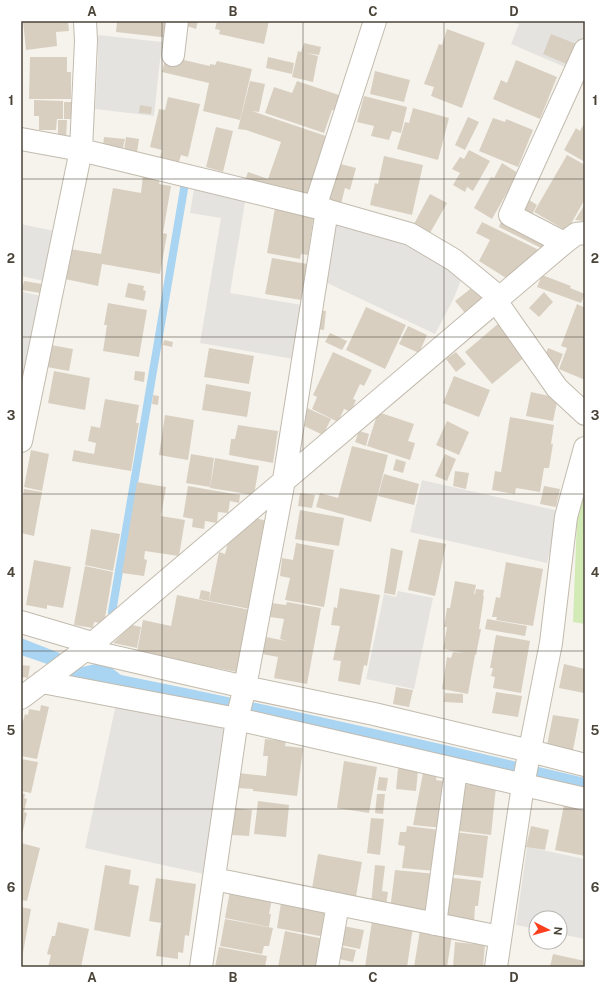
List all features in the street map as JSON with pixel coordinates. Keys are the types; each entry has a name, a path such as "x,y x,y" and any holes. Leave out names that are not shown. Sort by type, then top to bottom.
{"street":[{"path":"21,441 26,387 81,150 86,41 85,21"},
{"path":"173,55 177,21"},
{"path":"201,967 241,702 284,480 321,208 375,21"},
{"path":"564,242 510,215 585,50"},
{"path":"21,139 81,150 321,208 410,234 454,260 497,299 557,388 585,414"},
{"path":"21,698 84,650 564,242 576,234 585,233"},
{"path":"496,967 526,768 550,643 566,517 585,448"},
{"path":"21,622 84,650 241,702 456,770 585,765"},
{"path":"46,679 241,702 374,714 526,768 585,798"},
{"path":"434,924 456,770"},
{"path":"214,879 500,937"},
{"path":"327,967 338,904"}],"green space":[{"path":"583,487 585,487 585,624 573,622 577,519"}],"shaded area":[{"path":"508,21 585,21 585,38 572,70 511,44 519,24"},
{"path":"98,35 162,42 154,116 95,109"},
{"path":"195,183 246,196 230,293 302,305 294,359 200,343 221,218 190,213"},
{"path":"331,219 407,238 463,275 453,300 435,334 321,280"},
{"path":"21,224 54,231 44,281 21,276"},
{"path":"23,292 41,296 24,381 21,381 21,300"},
{"path":"422,480 559,511 547,563 410,532"},
{"path":"398,591 433,598 414,689 366,679 384,594 396,597"},
{"path":"116,704 225,728 204,874 85,848"},
{"path":"527,847 585,859 585,939 568,936 568,910 528,910 528,927 516,925"}],"water":[{"path":"21,638 62,654 78,668 104,662 121,675 353,724 585,778 585,791 57,684 53,666 21,655"}],"building":[{"path":"23,21 68,21 69,31 56,32 57,46 26,50"},
{"path":"117,21 172,21 170,38 116,32"},
{"path":"188,21 198,21 196,29 187,26"},
{"path":"217,21 269,21 264,44 219,34 220,30 215,29"},
{"path":"447,29 485,43 462,108 431,96 434,87 424,84 439,44 442,45"},
{"path":"551,34 579,45 571,66 543,54"},
{"path":"304,43 321,47 319,55 306,53 318,56 313,82 292,77 298,51 301,52"},
{"path":"166,56 210,66 210,64 215,65 217,61 252,69 240,120 203,111 209,83 162,72"},
{"path":"30,57 67,57 67,72 71,72 71,99 29,99"},
{"path":"268,57 294,63 292,74 266,68"},
{"path":"516,60 557,77 540,119 493,99 501,80 507,83"},
{"path":"375,71 410,80 404,102 370,94"},
{"path":"250,81 265,84 259,112 252,111 326,136 305,200 245,180 248,172 268,179 281,142 246,130 238,129"},
{"path":"297,81 339,95 335,110 332,110 324,133 265,113 274,87 292,93"},
{"path":"364,96 407,107 401,133 392,131 389,140 371,136 374,126 357,122"},
{"path":"168,97 200,104 188,157 181,155 178,165 159,161 162,150 150,147 159,109 165,110"},
{"path":"34,100 63,101 63,119 57,119 56,130 39,130 39,116 34,116"},
{"path":"64,102 76,102 75,119 64,119"},
{"path":"140,105 152,107 151,114 139,113"},
{"path":"413,108 449,118 438,160 397,149 405,122 409,123"},
{"path":"468,117 479,122 465,150 455,145"},
{"path":"493,118 505,122 506,119 533,130 518,167 479,151"},
{"path":"58,120 67,120 66,139 58,139"},
{"path":"585,122 585,162 564,150 576,128 580,131"},
{"path":"216,127 233,131 223,172 206,167"},
{"path":"104,137 125,139 123,148 103,145"},
{"path":"126,137 139,139 137,152 124,151"},
{"path":"469,150 490,161 473,191 467,187 465,192 453,185 460,173 452,169 460,157 464,159"},
{"path":"567,155 585,165 585,199 567,231 534,212"},
{"path":"384,156 423,165 412,215 370,205 375,183 378,184"},
{"path":"337,163 356,168 350,190 345,188 340,208 326,205"},
{"path":"502,163 518,173 492,219 474,208 491,177 494,178"},
{"path":"143,175 160,179 159,184 171,186 163,233 167,234 160,274 102,264 98,286 65,279 70,249 101,254 113,188 141,193"},
{"path":"430,194 447,203 430,233 414,224"},
{"path":"526,198 537,205 531,216 519,209"},
{"path":"585,204 585,221 575,220"},
{"path":"275,208 314,214 308,255 301,254 300,259 267,253"},
{"path":"502,219 548,242 541,248 499,227"},
{"path":"482,222 539,250 506,278 479,261 490,240 476,233"},
{"path":"272,258 307,264 301,300 265,294"},
{"path":"542,275 571,286 570,288 585,294 581,303 537,287"},
{"path":"24,281 42,284 40,293 22,290"},
{"path":"128,283 144,286 143,290 146,291 144,301 125,297"},
{"path":"474,286 483,298 465,313 455,301"},
{"path":"544,292 553,302 539,317 529,308"},
{"path":"108,303 147,310 139,357 103,351 107,325 104,325"},
{"path":"577,304 585,308 585,380 559,369 567,348 561,346"},
{"path":"366,307 406,325 385,369 346,350"},
{"path":"318,310 326,311 324,330 316,329"},
{"path":"499,323 526,356 492,384 465,352"},
{"path":"408,326 427,335 419,353 399,344"},
{"path":"330,333 347,341 342,350 325,342"},
{"path":"164,340 173,342 172,347 163,345"},
{"path":"51,345 73,349 69,371 47,367"},
{"path":"209,348 254,356 249,384 204,377"},
{"path":"548,348 563,354 556,372 544,358"},
{"path":"333,352 372,370 364,386 360,384 353,399 356,400 351,412 344,409 338,422 312,409 317,397 313,395"},
{"path":"456,352 466,364 456,372 446,359"},
{"path":"54,371 90,378 85,410 48,403"},
{"path":"135,371 145,372 144,382 134,380"},
{"path":"454,376 490,390 479,417 443,403"},
{"path":"206,384 251,392 247,417 202,410"},
{"path":"531,392 558,398 553,421 526,416"},
{"path":"153,395 159,396 158,405 152,404"},
{"path":"105,399 139,405 136,423 139,423 131,471 72,461 74,450 94,454 96,443 88,441 91,426 100,428"},
{"path":"307,408 331,419 323,435 300,424"},
{"path":"378,412 414,424 408,441 415,443 410,460 367,446"},
{"path":"165,415 194,420 188,460 159,455"},
{"path":"510,417 554,425 551,444 553,444 549,468 544,468 540,492 516,488 515,494 492,490 495,471 501,472"},
{"path":"447,421 469,432 459,455 436,445"},
{"path":"238,425 278,431 273,463 229,455 231,439 235,439"},
{"path":"359,431 369,434 366,446 355,442"},
{"path":"352,446 388,455 371,522 316,507 320,493 338,498"},
{"path":"31,450 49,454 42,491 24,487"},
{"path":"191,454 214,458 210,487 186,483"},
{"path":"445,454 456,459 447,481 435,476"},
{"path":"215,458 259,466 254,495 210,488"},
{"path":"396,459 406,462 403,473 393,470"},
{"path":"455,471 469,473 466,489 453,486"},
{"path":"384,474 419,484 414,505 378,496"},
{"path":"137,482 166,487 161,516 185,520 179,556 145,551 144,559 147,560 144,576 122,573"},
{"path":"188,486 240,495 239,503 230,501 228,513 218,512 217,523 205,521 204,529 192,527 193,519 183,517"},
{"path":"544,486 560,489 556,507 540,504"},
{"path":"24,489 42,492 34,536 21,533 21,507"},
{"path":"300,493 315,495 312,508 298,506"},
{"path":"300,510 344,518 339,546 295,539"},
{"path":"255,518 267,521 250,609 209,601 219,552 225,554 228,542"},
{"path":"91,529 120,534 113,571 85,565"},
{"path":"419,539 446,544 435,596 408,590"},
{"path":"296,543 334,550 324,607 285,600 290,578 280,576 282,558 293,560"},
{"path":"391,548 403,551 395,595 384,593"},
{"path":"34,560 71,567 63,608 47,605 47,609 26,605"},
{"path":"506,562 543,569 533,626 496,620 497,617 492,617 496,597 500,598"},
{"path":"85,566 113,572 105,618 100,623 94,622 93,628 74,625"},
{"path":"455,581 476,585 474,594 476,589 484,590 479,629 481,629 468,694 442,689 447,657 451,658 453,652 464,653 443,649 447,627 444,627 447,608 450,608"},
{"path":"340,588 380,595 367,666 364,665 360,685 338,681 341,661 333,660 340,626 331,625 334,607 337,608"},
{"path":"201,590 210,592 209,601 199,599"},
{"path":"177,595 250,610 237,672 137,652 143,620 171,626"},
{"path":"287,602 321,608 307,684 274,678 278,657 262,654 266,637 286,641 280,639 284,619 270,617 272,603 286,605"},
{"path":"487,619 527,626 525,636 485,629"},
{"path":"132,625 141,627 137,648 113,643"},
{"path":"496,635 530,641 521,693 493,688 495,677 491,676 493,668 490,668"},
{"path":"564,664 585,669 584,693 559,688"},
{"path":"21,665 30,666 28,678 21,677"},
{"path":"396,687 413,690 409,707 393,704"},
{"path":"496,692 522,696 518,717 492,713"},
{"path":"445,693 463,694 463,703 444,702"},
{"path":"41,705 49,707 37,759 21,756 21,721 23,721 25,714 28,715 29,709 40,711"},
{"path":"553,715 579,719 573,750 547,745"},
{"path":"265,739 286,741 285,746 303,748 297,796 237,788 239,773 266,776 268,756 263,756"},
{"path":"21,759 38,762 31,793 21,791"},
{"path":"344,761 377,767 369,813 337,808"},
{"path":"398,768 418,770 416,791 396,789"},
{"path":"423,773 437,775 436,780 449,782 443,828 413,825"},
{"path":"379,777 388,778 386,791 377,790"},
{"path":"464,784 496,787 491,835 459,831"},
{"path":"21,793 25,794 24,798 27,799 24,812 27,813 22,835 21,835"},
{"path":"377,794 385,794 383,814 375,813"},
{"path":"258,801 289,805 286,837 254,834"},
{"path":"564,805 585,809 585,856 555,850"},
{"path":"235,808 252,810 249,836 232,835"},
{"path":"371,818 384,819 380,855 367,853"},
{"path":"407,826 440,830 435,871 402,868 405,846 398,845 400,832 406,832"},
{"path":"531,826 549,830 545,850 526,847"},
{"path":"454,832 488,836 483,878 449,874"},
{"path":"21,843 40,848 27,901 21,900"},
{"path":"318,854 362,862 355,902 311,894"},
{"path":"105,865 131,870 129,884 139,886 130,937 94,930"},
{"path":"375,865 385,866 382,891 388,892 386,905 371,904"},
{"path":"395,870 436,874 431,914 390,910"},
{"path":"445,877 481,881 478,906 475,906 474,922 440,918"},
{"path":"156,878 196,884 189,936 185,935 183,953 178,952 178,959 156,956 161,923 149,921"},
{"path":"230,891 272,899 269,914 271,914 269,927 225,918"},
{"path":"281,903 329,912 325,937 277,928"},
{"path":"21,907 31,909 22,958 21,958"},
{"path":"225,919 273,928 269,946 264,946 262,954 220,946"},
{"path":"372,921 413,927 407,967 365,967"},
{"path":"58,922 89,929 81,967 48,967 51,955 47,954 52,936 55,936"},
{"path":"343,926 364,930 360,949 340,945"},
{"path":"420,930 452,935 447,967 414,967"},
{"path":"285,931 324,939 319,967 278,967"},
{"path":"455,942 485,945 483,967 453,967"},
{"path":"219,947 267,956 265,967 215,967"},
{"path":"342,947 356,950 353,962 339,959"},
{"path":"553,954 585,961 585,967 550,967"}],"waterway":[{"path":"112,612 185,183"}]}
